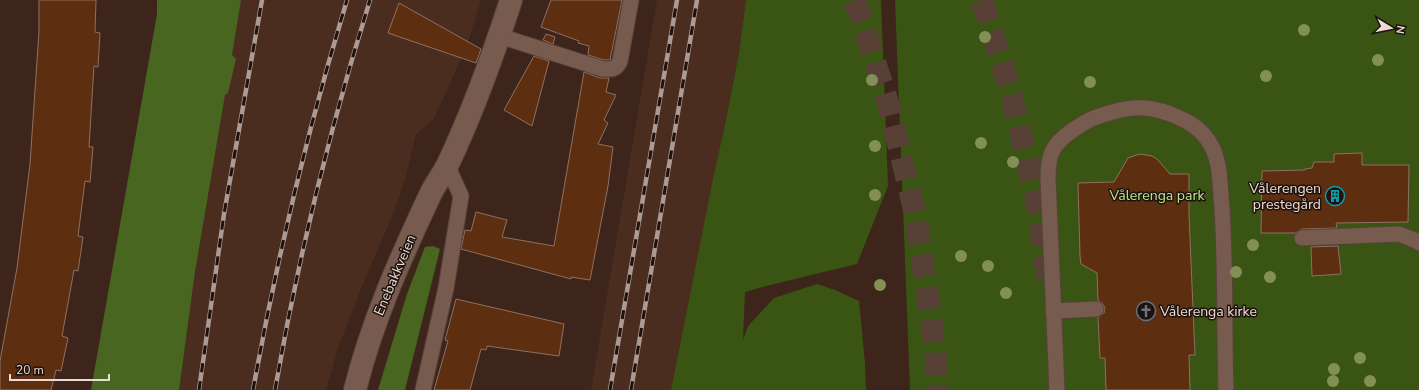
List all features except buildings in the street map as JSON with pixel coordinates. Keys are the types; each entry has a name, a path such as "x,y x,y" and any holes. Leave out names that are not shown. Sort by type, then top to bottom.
{"street":[{"name":"Enebakkveien","path":"355,390 366,351 394,273 432,191 447,165 468,119 500,36 511,0"}],"lane":[{"path":"500,36 603,69 614,70 620,61 631,0"},
{"path":"1057,390 1048,162 1055,146 1061,139 1091,119 1112,111 1147,108 1169,113 1194,125 1202,132 1213,148 1218,163 1224,242 1226,390"},
{"path":"423,390 446,288 461,196 447,165"},
{"path":"1302,238 1399,234 1419,243"},
{"path":"1053,311 1096,309"}],"shaded area":[{"path":"241,0 481,0 469,39 433,120 416,134 405,180 390,221 362,286 338,348 326,390 179,390 195,272 225,95 228,93 236,59 232,55"},
{"path":"657,0 746,0 739,53 671,390 591,390"}],"green space":[{"path":"157,0 241,0 232,55 236,59 228,93 225,95 195,272 179,390 91,390 157,14"},
{"path":"746,0 881,0 888,186 857,264 745,292 743,340 748,326 774,298 817,284 835,290 859,301 866,390 671,390 739,53"},
{"name":"Vålerenga park","path":"895,0 1419,0 1419,390 910,390"},
{"path":"433,246 440,249 405,390 378,390 407,294 425,247"}],"tunnel":[{"path":"854,0 860,14 888,103 916,217 935,347 937,390"},
{"path":"982,0 1010,88 1038,208 1048,283"}],"railway":[{"path":"199,390 224,214 262,0"},
{"path":"253,390 272,291 294,194 319,96 347,0"},
{"path":"275,390 294,291 316,194 328,145 370,0"},
{"path":"610,390 677,0"},
{"path":"631,390 697,0"}],"place":[{"name":"Vålerengen prestegård","path":"1335,196"},
{"name":"Vålerenga kirke","path":"1146,311"}]}
